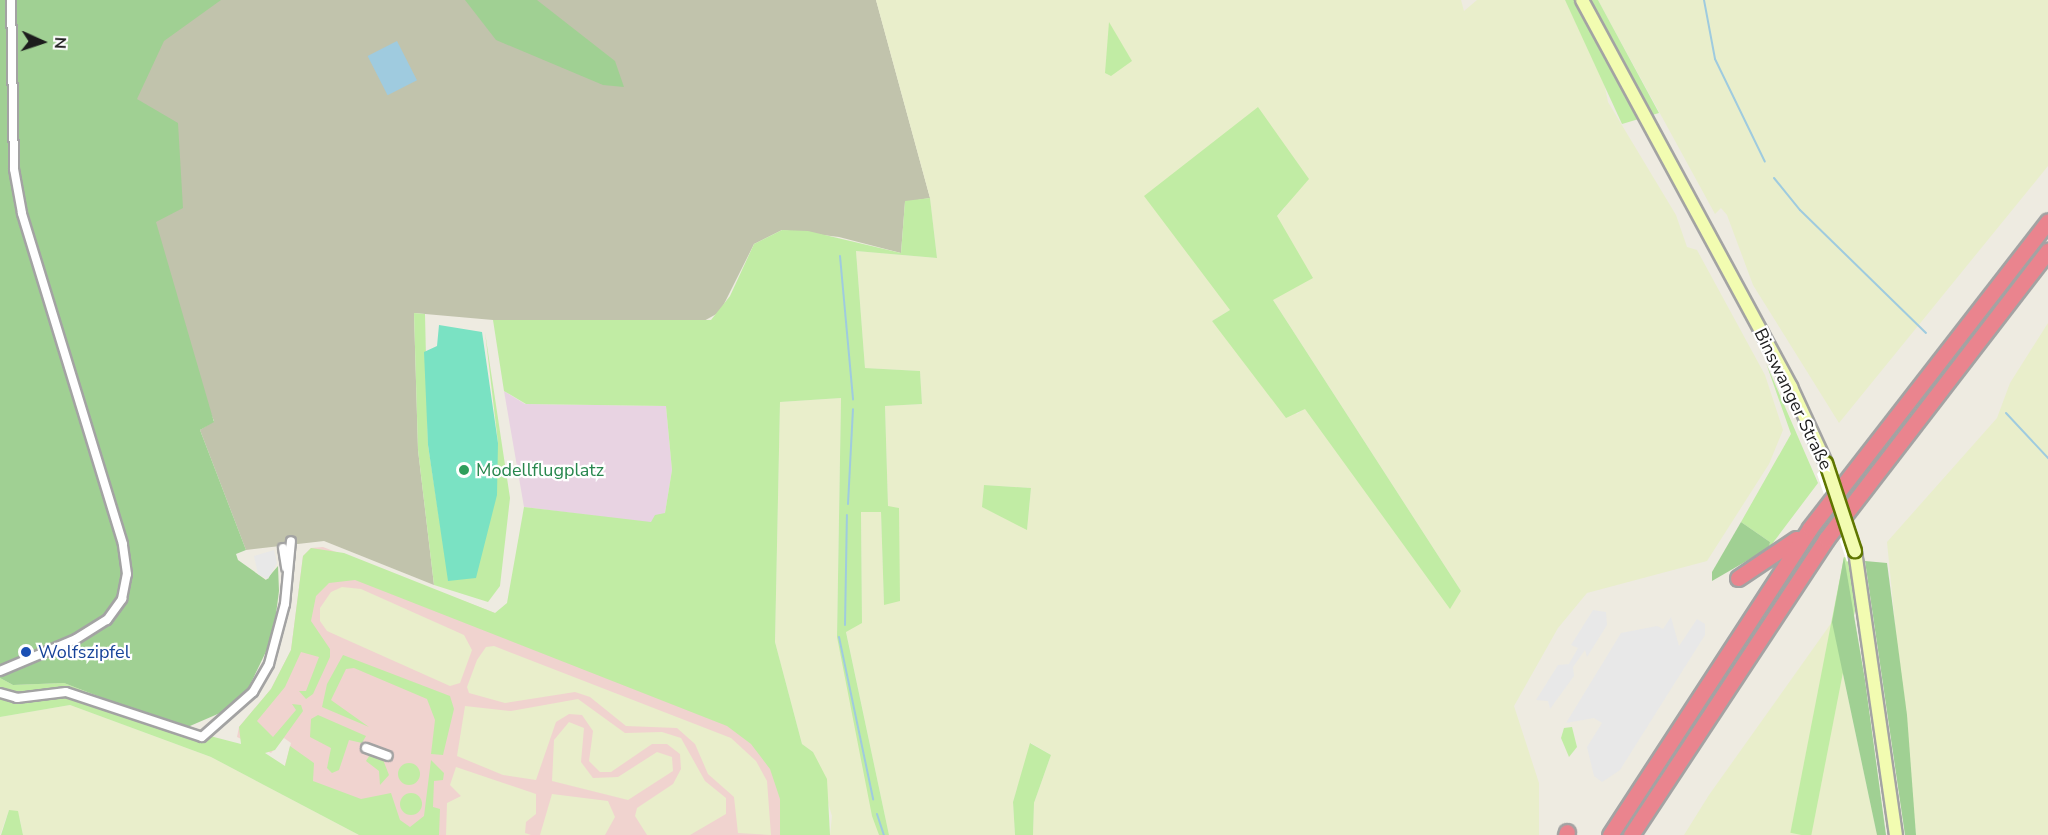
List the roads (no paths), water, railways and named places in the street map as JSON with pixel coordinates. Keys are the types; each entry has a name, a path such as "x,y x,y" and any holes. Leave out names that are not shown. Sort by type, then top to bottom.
{"highway":[{"path":"1610,835 1810,528 2048,221"},
{"path":"1631,835 1826,539 2048,251"},
{"path":"1738,578 1810,528"}],"main road":[{"name":"Binswanger Straße","path":"1582,0 1791,387 1826,463 1855,551 1896,835"}],"street":[{"path":"0,671 76,639 107,620 122,598 127,574 123,544 22,213 14,169 11,0"},
{"path":"286,572 293,552 291,541"},
{"path":"0,693 18,698 66,692 202,737 253,692 269,664 285,604 286,572 283,548"},
{"path":"366,748 388,756"}],"water":[{"path":"397,41 417,80 388,95 368,56"}],"waterway":[{"path":"1704,0 1715,59 1765,162"},
{"path":"1774,178 1800,210 1926,333"},
{"path":"840,256 853,399"},
{"path":"848,504 853,409"},
{"path":"2006,413 2048,458"},
{"path":"845,625 847,515"},
{"path":"839,637 873,799"},
{"path":"877,814 884,835"}],"place":[{"name":"Modellflugplatz","path":"464,470"},
{"name":"Wolfszipfel","path":"26,652"}]}
